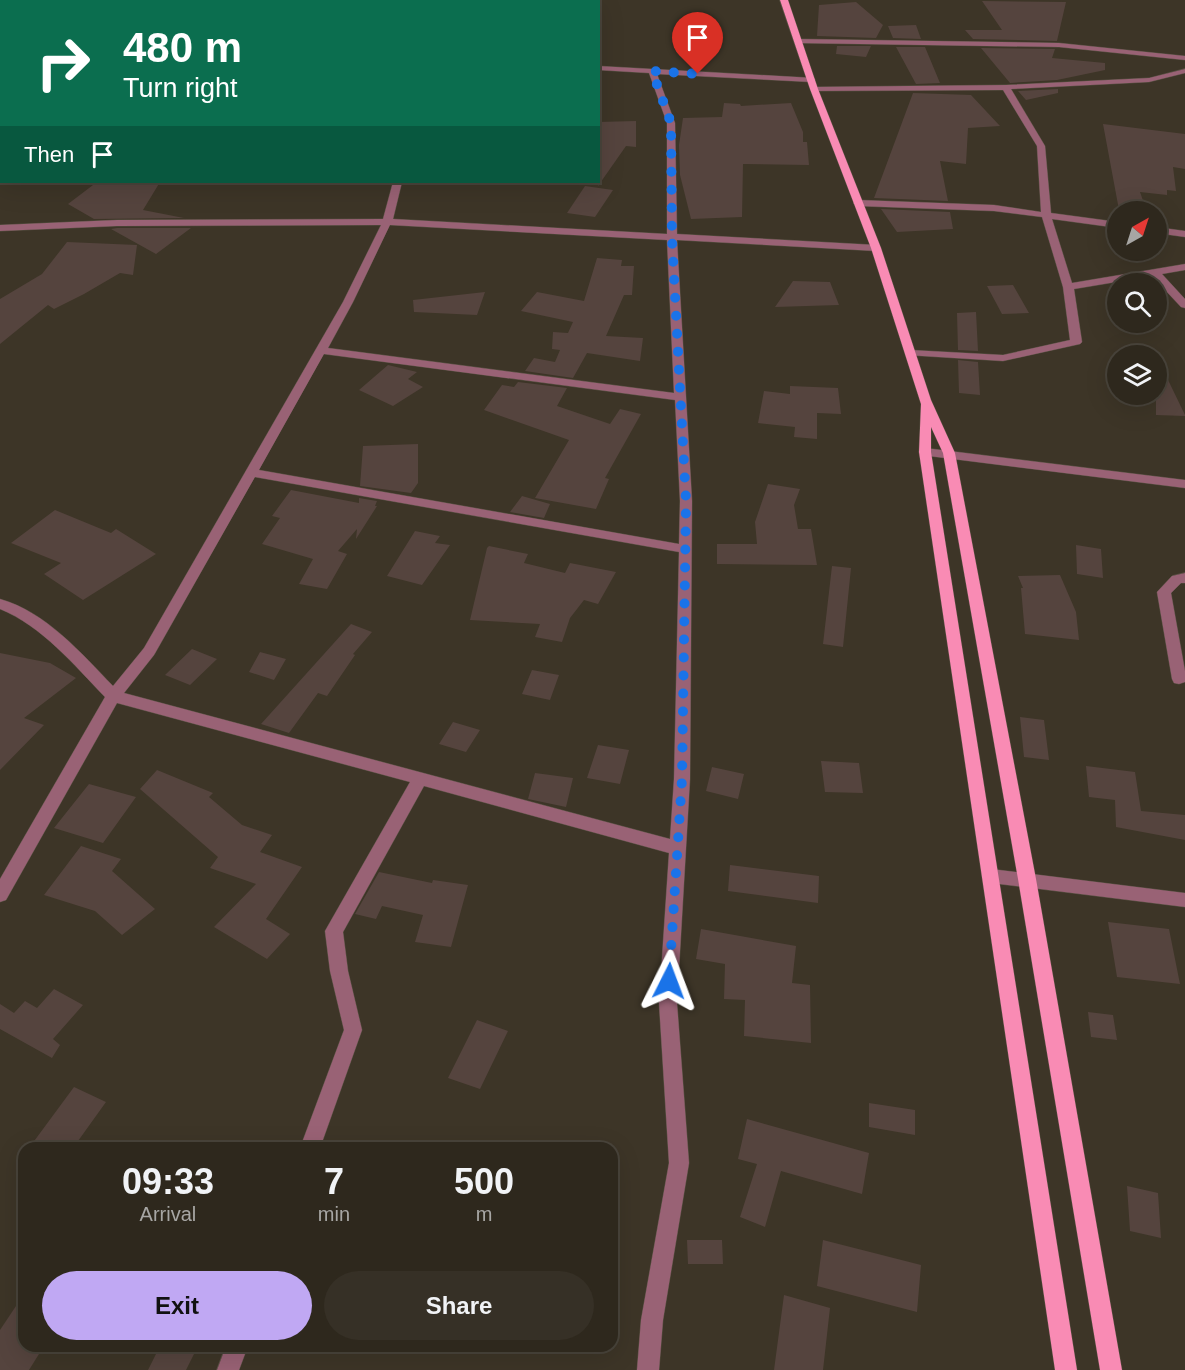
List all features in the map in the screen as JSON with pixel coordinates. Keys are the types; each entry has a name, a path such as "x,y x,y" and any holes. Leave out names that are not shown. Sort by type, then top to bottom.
{"main road":[{"path":"784,0 812,85 876,249 925,400 949,453 1027,879 1111,1370"},
{"path":"925,400 925,452 1066,1370"}],"street":[{"path":"798,41 1059,45 1185,58"},
{"path":"600,68 812,85 1006,87 1149,80 1185,71"},
{"path":"648,1370 652,1320 679,1163 668,1003 682,779 686,501 672,239 671,123 652,71"},
{"path":"910,353 1003,358 1076,342 1068,287 1046,216 1041,146 1006,87"},
{"path":"0,895 114,696 148,651 348,302 387,222 398,183"},
{"path":"858,203 963,206 1107,224"},
{"path":"0,228 117,223 387,222 876,249"},
{"path":"1167,232 1185,234"},
{"path":"1160,273 1185,267"},
{"path":"1068,287 1107,281"},
{"path":"1167,286 1185,305"},
{"path":"320,350 680,397"},
{"path":"925,452 949,453 1185,484"},
{"path":"249,472 685,549"},
{"path":"1179,679 1164,592 1177,579 1185,578"},
{"path":"0,604 15,608 70,652 114,696 677,848"},
{"path":"312,1142 353,1030 339,971 334,931 420,778"},
{"path":"991,876 1185,900"},
{"path":"228,1370 235,1352"}],"building":[{"path":"982,1 1066,2 1057,41 973,39 965,30 1002,30"},
{"path":"856,2 883,25 876,38 817,36 819,5"},
{"path":"916,25 921,39 893,38 888,26"},
{"path":"837,46 871,46 866,57 836,54"},
{"path":"896,47 925,47 940,83 916,84"},
{"path":"981,48 1055,49 1052,58 1105,63 1105,70 1057,80 1010,83"},
{"path":"1058,89 1058,93 1026,100 1018,91"},
{"path":"913,93 971,95 1000,126 968,128 966,164 940,161 948,201 874,198"},
{"path":"724,103 741,106 791,103 803,132 803,142 807,142 809,165 743,164 742,217 691,219 680,175 679,145 683,118 722,117"},
{"path":"636,121 636,147 626,146 598,186 600,183 600,122"},
{"path":"1103,124 1185,134 1185,169 1173,167 1176,191 1167,190 1167,195 1140,192 1143,201 1117,201"},
{"path":"96,183 159,183 143,210 184,218 94,219 68,204"},
{"path":"585,186 613,190 595,217 567,213"},
{"path":"881,209 950,212 953,229 897,232"},
{"path":"117,228 191,228 156,254 111,229"},
{"path":"67,242 137,245 133,275 120,273 54,309 48,305 0,344 0,299 42,274"},
{"path":"597,258 622,260 621,266 634,266 632,295 624,295 606,336 643,338 640,361 587,353 573,378 525,371 534,358 555,362 560,350 552,349 553,332 568,333 573,322 521,311 537,292 584,301"},
{"path":"793,281 830,282 839,305 775,307"},
{"path":"1013,285 1029,313 1002,314 987,286"},
{"path":"485,292 477,315 414,312 413,300"},
{"path":"976,312 978,351 958,350 957,313"},
{"path":"958,360 978,362 980,395 959,393"},
{"path":"388,365 417,372 408,379 423,387 393,406 359,390"},
{"path":"1167,378 1185,416 1156,415 1156,405 1167,405"},
{"path":"518,382 567,388 557,406 610,424 620,409 641,414 605,478 609,479 596,509 535,498 569,440 484,410 502,385 514,387"},
{"path":"790,386 838,388 841,414 817,413 817,439 794,437 795,427 758,423 764,391 790,394"},
{"path":"418,444 418,483 411,493 360,486 363,446"},
{"path":"768,484 800,489 794,505 798,529 811,529 817,565 717,564 717,544 757,544 755,522"},
{"path":"291,490 359,503 359,498 377,501 375,506 377,506 356,539 357,529 338,551 347,554 327,589 299,584 313,559 262,544 280,518 272,516"},
{"path":"522,496 550,504 544,518 510,512"},
{"path":"55,510 111,533 116,529 156,554 83,600 44,574 61,563 11,543"},
{"path":"415,531 440,536 435,543 450,545 422,585 387,576"},
{"path":"1076,545 1101,549 1103,578 1077,574"},
{"path":"489,546 528,554 524,563 565,573 570,563 616,572 598,604 584,600 570,618 562,642 535,637 540,624 470,620"},
{"path":"832,566 851,568 843,647 823,644"},
{"path":"1060,575 1076,612 1079,640 1025,634 1021,588 1023,588 1018,576"},
{"path":"351,624 372,632 353,654 355,655 327,696 318,693 289,733 261,724"},
{"path":"192,649 217,659 190,685 165,675"},
{"path":"260,652 286,659 274,680 249,672"},
{"path":"0,653 50,663 76,678 24,718 44,725 0,770"},
{"path":"532,670 559,675 550,700 522,694"},
{"path":"1020,717 1044,720 1049,760 1024,757"},
{"path":"453,722 480,730 466,752 439,744"},
{"path":"598,745 629,750 620,784 587,778"},
{"path":"821,761 859,763 863,793 825,792"},
{"path":"1086,766 1135,772 1141,811 1185,815 1185,840 1116,827 1115,800 1089,797"},
{"path":"712,767 744,774 738,799 706,791"},
{"path":"157,770 213,793 209,797 242,825 272,835 260,852 302,867 266,919 290,934 267,959 214,927 256,884 210,868 218,857 140,789"},
{"path":"535,773 573,778 566,807 528,799"},
{"path":"89,784 136,797 103,843 54,828"},
{"path":"81,846 121,859 112,871 155,909 122,935 95,911 44,895"},
{"path":"730,865 819,876 818,903 728,891"},
{"path":"379,872 432,883 433,880 468,885 451,947 415,942 423,915 382,906 376,919 355,914"},
{"path":"1108,922 1169,929 1180,984 1117,977"},
{"path":"701,929 796,946 792,983 810,985 811,1043 744,1036 745,1000 724,999 725,964 696,959"},
{"path":"54,989 83,1005 53,1039 60,1045 52,1058 0,1029 0,1004 14,1013 25,1001 37,1008"},
{"path":"1088,1012 1113,1015 1117,1040 1091,1037"},
{"path":"477,1020 508,1031 480,1089 448,1078"},
{"path":"74,1087 106,1102 77,1142 33,1142"},
{"path":"869,1103 915,1110 915,1135 869,1127"},
{"path":"747,1119 869,1153 862,1194 781,1171 765,1227 740,1217 757,1164 738,1159"},
{"path":"1127,1186 1158,1193 1161,1238 1130,1231"},
{"path":"687,1240 722,1240 723,1264 688,1264"},
{"path":"823,1240 921,1265 917,1312 817,1286"},
{"path":"784,1295 830,1308 823,1370 774,1370"},
{"path":"18,1303 18,1352 40,1352 29,1370 0,1370 0,1330"},
{"path":"157,1352 195,1352 186,1370 148,1370"}],"route":[{"path":"669,981 682,779 686,501 672,239 671,123 652,71 698,74"}]}
